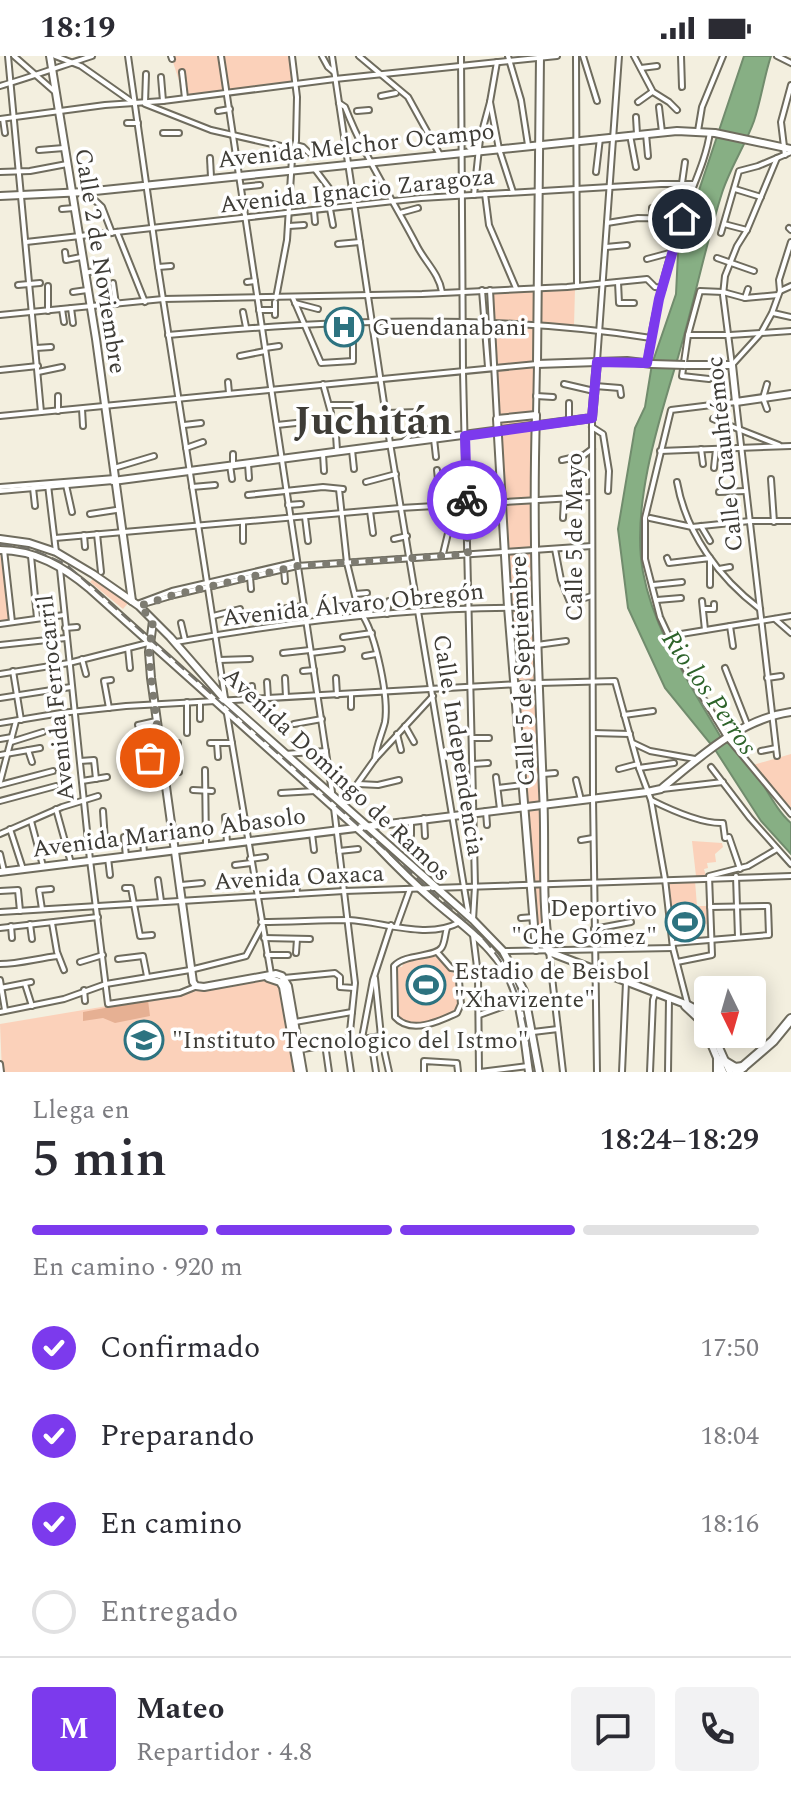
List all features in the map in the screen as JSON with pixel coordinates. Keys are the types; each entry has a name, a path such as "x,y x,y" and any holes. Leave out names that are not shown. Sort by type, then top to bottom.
{"main road":[{"path":"742,1070 791,1019"},
{"path":"742,1070 770,1050 791,1027"},
{"path":"720,1072 722,1061 742,1070"}],"street":[{"path":"8,56 41,413"},
{"path":"14,56 56,93"},
{"path":"52,56 72,61 135,104"},
{"name":"Calle 2 de Noviembre","path":"52,56 131,598"},
{"path":"0,86 92,56"},
{"path":"128,56 226,701"},
{"path":"221,56 332,795"},
{"path":"259,310 274,312 289,226 295,147 296,85 292,56"},
{"path":"322,56 334,72"},
{"name":"Calle. Independencia","path":"332,56 390,443 453,814 468,911 466,915"},
{"path":"359,56 408,97 440,155"},
{"path":"461,56 462,323 474,812 473,920"},
{"path":"5,133 1,119 497,62 509,58 557,56"},
{"path":"576,56 577,286"},
{"path":"583,56 597,101"},
{"name":"Calle 5 de Mayo","path":"597,1072 592,418 619,56"},
{"path":"634,56 653,92 677,110"},
{"path":"681,56 682,87"},
{"path":"698,131 702,107 723,56"},
{"path":"777,56 791,63"},
{"name":"Calle 5 de Septiembre","path":"540,57 536,608 549,951"},
{"path":"509,58 521,100 528,145"},
{"path":"474,195 479,150 497,62"},
{"path":"641,68 657,66"},
{"path":"182,72 185,99"},
{"path":"144,103 146,74"},
{"path":"161,77 163,101"},
{"path":"721,233 739,171 788,151 782,117 791,85"},
{"path":"638,102 653,92"},
{"path":"381,96 396,93"},
{"path":"540,99 550,99"},
{"path":"490,102 499,149 513,192"},
{"path":"144,103 202,127 303,147 309,153"},
{"path":"339,103 345,107 370,163 434,270 442,292"},
{"path":"659,107 662,132"},
{"path":"218,111 230,109"},
{"path":"357,111 369,110"},
{"path":"782,117 791,116"},
{"path":"636,117 636,167"},
{"path":"127,123 138,123"},
{"name":"Avenida Melchor Ocampo","path":"0,196 85,192 662,132 712,133 788,151"},
{"path":"163,133 179,133"},
{"path":"649,363 651,338 663,288 682,219 712,133"},
{"path":"646,134 648,156"},
{"path":"596,172 600,138"},
{"path":"45,141 45,151"},
{"path":"39,150 64,148"},
{"path":"210,158 211,177"},
{"name":"Calle Cuauhtémoc","path":"777,158 747,230 729,262 723,292 777,756"},
{"path":"682,184 685,162"},
{"path":"0,172 67,164"},
{"path":"314,168 329,188"},
{"name":"Avenida Ignacio Zaragoza","path":"26,242 485,194 694,184"},
{"path":"241,187 260,185"},
{"path":"735,189 761,197"},
{"path":"85,192 102,207 145,302"},
{"path":"485,194 489,225 516,288"},
{"path":"244,207 260,205"},
{"path":"62,209 74,208"},
{"path":"400,213 418,208"},
{"path":"652,208 652,219"},
{"path":"330,209 333,225"},
{"path":"747,209 755,212"},
{"path":"314,211 315,222"},
{"path":"607,223 638,218 682,219"},
{"path":"724,224 747,230"},
{"path":"289,226 304,225"},
{"path":"338,244 360,242"},
{"path":"0,416 537,364 732,365 761,333 772,313 791,242"},
{"path":"606,247 627,245"},
{"path":"570,248 577,249"},
{"path":"65,252 66,260 81,257"},
{"path":"647,259 673,252"},
{"path":"717,258 754,271"},
{"path":"158,267 171,266"},
{"path":"84,273 103,269"},
{"path":"0,315 163,299 294,300 577,286 647,279 655,287 663,288"},
{"path":"247,282 255,281"},
{"path":"618,282 619,303 634,303"},
{"path":"18,285 40,283"},
{"path":"113,283 116,304"},
{"path":"48,286 48,311"},
{"path":"705,371 707,379 682,376 688,335 700,291 723,292 745,298 779,293 791,286"},
{"path":"745,298 748,289"},
{"path":"73,292 87,290"},
{"path":"482,290 497,419 508,607 536,950"},
{"path":"490,290 491,368"},
{"path":"294,300 318,309"},
{"path":"294,300 315,352 324,364 353,361 353,323"},
{"path":"71,308 73,323"},
{"path":"62,309 64,322"},
{"path":"243,312 246,327"},
{"path":"688,335 790,331 791,316 772,313"},
{"path":"282,315 283,324"},
{"path":"168,335 305,323 491,322 600,330 651,338"},
{"path":"240,356 279,346"},
{"path":"36,348 51,347"},
{"path":"0,370 62,367"},
{"path":"228,382 229,393"},
{"path":"323,384 331,413"},
{"path":"564,384 595,389 620,388 621,395"},
{"path":"767,384 763,398 767,409"},
{"path":"791,394 671,410 645,518 645,559 660,617 680,660 726,738 791,814"},
{"path":"58,396 58,411"},
{"path":"536,396 553,397"},
{"path":"569,403 570,422"},
{"path":"330,405 352,405"},
{"path":"82,409 83,426"},
{"path":"386,413 418,412"},
{"path":"497,419 536,415"},
{"path":"0,489 232,465 592,418"},
{"path":"713,419 783,446 791,454"},
{"path":"402,442 431,421"},
{"path":"183,425 201,423"},
{"path":"277,425 296,423"},
{"path":"592,427 603,434 609,471 608,491"},
{"path":"336,435 337,450"},
{"path":"434,439 436,457"},
{"path":"186,448 203,442"},
{"path":"660,451 791,446"},
{"path":"352,448 354,469"},
{"path":"562,460 584,455 592,449"},
{"path":"701,449 703,464"},
{"path":"714,468 716,449"},
{"path":"323,452 324,471"},
{"path":"232,479 233,454"},
{"path":"0,489 66,485 114,476 154,456"},
{"path":"248,462 249,478"},
{"path":"437,470 438,479 467,478"},
{"path":"366,482 396,474"},
{"name":"Calle 2 de Noviembre","path":"114,476 121,532"},
{"path":"771,479 774,522"},
{"path":"677,482 680,497 700,544 723,576 760,609"},
{"path":"48,485 56,552"},
{"path":"66,485 72,512"},
{"path":"192,487 215,485"},
{"path":"248,495 323,487 341,489 340,514 347,563 362,616 372,633 385,692 385,723 375,759"},
{"path":"33,488 35,506"},
{"path":"719,492 746,491"},
{"path":"55,538 402,508 592,497"},
{"path":"563,518 564,499"},
{"path":"288,505 301,504"},
{"path":"90,514 116,510"},
{"path":"370,511 373,533"},
{"path":"234,514 235,523"},
{"path":"305,517 308,541"},
{"path":"650,518 692,527 750,521 791,521"},
{"path":"243,522 243,541"},
{"path":"443,555 450,525"},
{"path":"701,526 710,541"},
{"path":"97,534 101,572"},
{"path":"84,535 85,547"},
{"path":"394,539 407,536"},
{"name":"Avenida Domingo de Ramos","path":"0,539 29,543 56,552 131,598 226,701 473,920 503,951 524,991 539,1072"},
{"path":"131,598 173,593 297,564 592,546"},
{"path":"555,549 561,580 570,602 592,596"},
{"path":"2,550 12,622"},
{"name":"Avenida Ferrocarril","path":"2,550 31,554 59,566 106,984"},
{"path":"31,554 37,618"},
{"path":"667,558 669,563 710,558"},
{"path":"710,558 710,585"},
{"path":"252,575 297,564"},
{"path":"59,566 151,642 420,889 472,932 496,956 518,1002 528,1069 480,1072 478,975 472,932"},
{"path":"719,569 730,567"},
{"path":"284,569 285,581"},
{"path":"251,589 252,575"},
{"path":"653,585 682,582"},
{"path":"355,594 367,593"},
{"path":"657,600 681,598"},
{"path":"387,614 389,601"},
{"path":"702,601 705,630"},
{"path":"703,609 714,609 714,604"},
{"path":"280,609 303,606"},
{"name":"Avenida Álvaro Obregón","path":"175,643 362,616 470,607 536,608"},
{"path":"213,616 240,609"},
{"path":"0,624 64,615"},
{"path":"669,636 791,616"},
{"path":"775,619 791,633"},
{"path":"153,621 150,665 154,705 190,970 196,986"},
{"path":"181,623 185,641"},
{"path":"730,626 733,646"},
{"path":"65,628 77,627"},
{"path":"343,637 372,633"},
{"path":"0,645 66,638"},
{"path":"537,645 566,641"},
{"path":"0,674 69,663 151,642"},
{"path":"128,648 130,668"},
{"path":"283,653 342,649"},
{"path":"365,656 376,654"},
{"path":"82,659 86,674"},
{"path":"219,660 250,659"},
{"path":"725,668 747,724"},
{"path":"303,671 314,670"},
{"path":"13,671 18,721 0,783 53,771"},
{"path":"767,678 781,676"},
{"path":"285,678 286,697"},
{"path":"336,678 337,695"},
{"path":"109,709 102,680 111,680"},
{"path":"0,723 74,711 187,702 615,681 638,766 651,800 673,945 686,1006 702,1022 730,1072"},
{"path":"267,682 268,698"},
{"path":"252,686 253,699"},
{"path":"0,698 71,687"},
{"path":"351,694 351,707"},
{"path":"343,805 375,759 433,696"},
{"path":"187,702 187,733"},
{"path":"200,702 200,719"},
{"path":"624,715 653,711"},
{"path":"227,712 269,977"},
{"path":"661,789 747,724 771,714 791,712"},
{"path":"294,724 322,719"},
{"path":"138,725 168,723"},
{"path":"405,726 414,742"},
{"path":"0,739 11,740 43,732"},
{"path":"593,733 630,734"},
{"path":"397,734 401,750"},
{"path":"472,738 489,738"},
{"path":"140,744 178,743 178,748"},
{"path":"210,743 232,743"},
{"path":"217,743 218,757"},
{"path":"633,743 650,751 697,761"},
{"path":"0,755 40,748"},
{"path":"761,751 776,748"},
{"path":"28,750 32,762"},
{"path":"284,754 326,751"},
{"path":"150,758 161,756"},
{"path":"80,761 94,760 96,779"},
{"path":"473,764 488,763"},
{"path":"619,769 674,763"},
{"path":"711,767 791,864"},
{"path":"205,770 206,845"},
{"path":"164,773 179,772"},
{"path":"543,774 555,773"},
{"path":"82,781 107,777"},
{"path":"496,777 500,809"},
{"path":"358,784 378,785 399,780"},
{"path":"576,780 581,800"},
{"name":"Avenida Mariano Abasolo","path":"2,872 723,782"},
{"path":"498,788 523,785"},
{"path":"0,801 56,786"},
{"path":"193,790 212,791"},
{"path":"281,793 315,791"},
{"path":"32,800 33,792"},
{"path":"0,834 84,798 98,796"},
{"path":"651,800 673,811 723,823 725,838 729,837 740,869 738,937"},
{"path":"334,808 354,988 348,1051 351,1072"},
{"path":"56,809 71,863"},
{"path":"88,844 105,841 103,811"},
{"path":"486,811 487,825"},
{"path":"225,817 227,842"},
{"path":"424,818 425,836"},
{"path":"410,819 411,835"},
{"path":"31,821 43,866"},
{"path":"10,829 23,869"},
{"path":"312,832 314,850"},
{"path":"302,833 304,845"},
{"path":"124,837 126,856"},
{"path":"581,840 593,838"},
{"path":"143,840 144,853"},
{"path":"339,851 358,849"},
{"path":"677,962 712,955 708,877 740,869 777,849"},
{"path":"0,854 2,872"},
{"path":"235,865 265,857"},
{"path":"108,858 110,875"},
{"path":"296,876 297,894"},
{"name":"Avenida Oaxaca","path":"0,912 344,891 791,876"},
{"path":"158,880 161,902"},
{"path":"17,882 20,911"},
{"path":"179,885 202,883"},
{"path":"125,888 131,888 140,936 152,935"},
{"path":"42,909 39,890 51,889"},
{"path":"362,1038 376,972 410,889"},
{"path":"0,891 18,890"},
{"path":"503,951 673,945 769,935 768,906 710,907"},
{"path":"0,928 98,917"},
{"path":"521,918 534,917"},
{"path":"261,924 348,920 415,930 447,928 460,922"},
{"path":"594,929 631,922"},
{"path":"52,923 64,970"},
{"path":"30,924 32,939"},
{"path":"0,980 3,1011 32,1006 64,999 106,984 190,970 246,956 261,924"},
{"path":"11,926 12,938"},
{"path":"535,928 547,927"},
{"path":"437,952 451,968 458,969 461,1004 457,1013 439,1022 419,1026 399,1022 394,1006 394,966 398,961 412,956 437,952 443,946 447,928"},
{"path":"535,928 549,951 563,1072"},
{"path":"263,938 310,939"},
{"path":"296,953 297,938"},
{"path":"549,951 694,1009"},
{"path":"80,962 103,955"},
{"path":"267,955 288,955"},
{"path":"0,964 19,964 36,958 58,956"},
{"path":"118,959 143,956 147,976"},
{"path":"376,972 381,1036 389,1072"},
{"path":"106,984 108,1004 180,993 196,986 269,977 335,973 340,977 340,987 354,988"},
{"path":"269,977 283,987 292,1022"},
{"path":"284,978 300,1072"},
{"path":"622,1072 626,982"},
{"path":"1,988 28,983 32,1006"},
{"path":"84,990 85,1001"},
{"path":"650,1072 655,994"},
{"path":"668,1072 669,999"},
{"path":"479,1015 510,1004"},
{"path":"292,1022 352,1012"},
{"path":"533,1032 558,1029"},
{"path":"297,1051 381,1036"},
{"path":"376,1072 372,1046 384,1043"},
{"path":"325,1044 329,1072"},
{"path":"718,1048 722,1061"},
{"path":"424,1072 424,1061 455,1062 458,1072"},
{"path":"0,1064 1,1072"}],"shaded area":[{"path":"171,56 291,56 296,85 185,99"},
{"path":"744,56 771,56 754,121 722,193 654,439 643,494 640,547 648,595 665,638 723,741 733,746 751,765 791,823 791,854 761,821 714,748 665,688 628,608 618,529 635,428 645,407 652,364 676,294 678,253"},
{"path":"575,289 574,326 538,324 537,364 494,368 490,290"},
{"path":"533,367 533,412 499,415 495,369"},
{"path":"536,415 536,608 549,952 535,928 497,419"},
{"path":"0,552 10,620 0,621"},
{"path":"93,579 129,602 123,609 90,582"},
{"path":"791,754 791,808 753,765"},
{"path":"692,841 722,843 723,847 715,854 716,862 707,863 708,868 704,869 706,876 696,876"},
{"path":"695,881 697,906 708,906 709,924 697,925 698,936 675,940 669,882"},
{"name":"Estadio de Beisbol \"Xhavizente\"","path":"434,956 448,967 458,981 457,1013 427,1024 397,1019 393,996 397,966 402,967 404,962 417,957"},
{"name":"\"Instituto Tecnologico del Istmo\"","path":"274,978 280,982 297,1072 2,1072 0,1024"},
{"path":"148,1000 150,1016 115,1023 103,1018 83,1021 83,1012"}],"railway":[{"path":"0,544 31,549 66,564 475,930 502,963 518,995 534,1072"}],"way so far":[{"path":"150,758 161,756 149,652 153,621 139,606 297,566 468,554 467,500"}],"place":[{"name":"Guendanabani","path":"344,327"},
{"name":"Deportivo \"Che Gómez\"","path":"685,922"},
{"name":"Estadio de Beisbol \"Xhavizente\"","path":"426,985"},
{"name":"\"Instituto Tecnologico del Istmo\"","path":"144,1040"}],"district":[{"name":"Juchitán","path":"373,420"}],"route":[{"path":"467,500 465,436 592,418 597,362 647,363 659,299 682,219"}],"water label":[{"name":"Rio los Perros","path":"710,692"}]}
